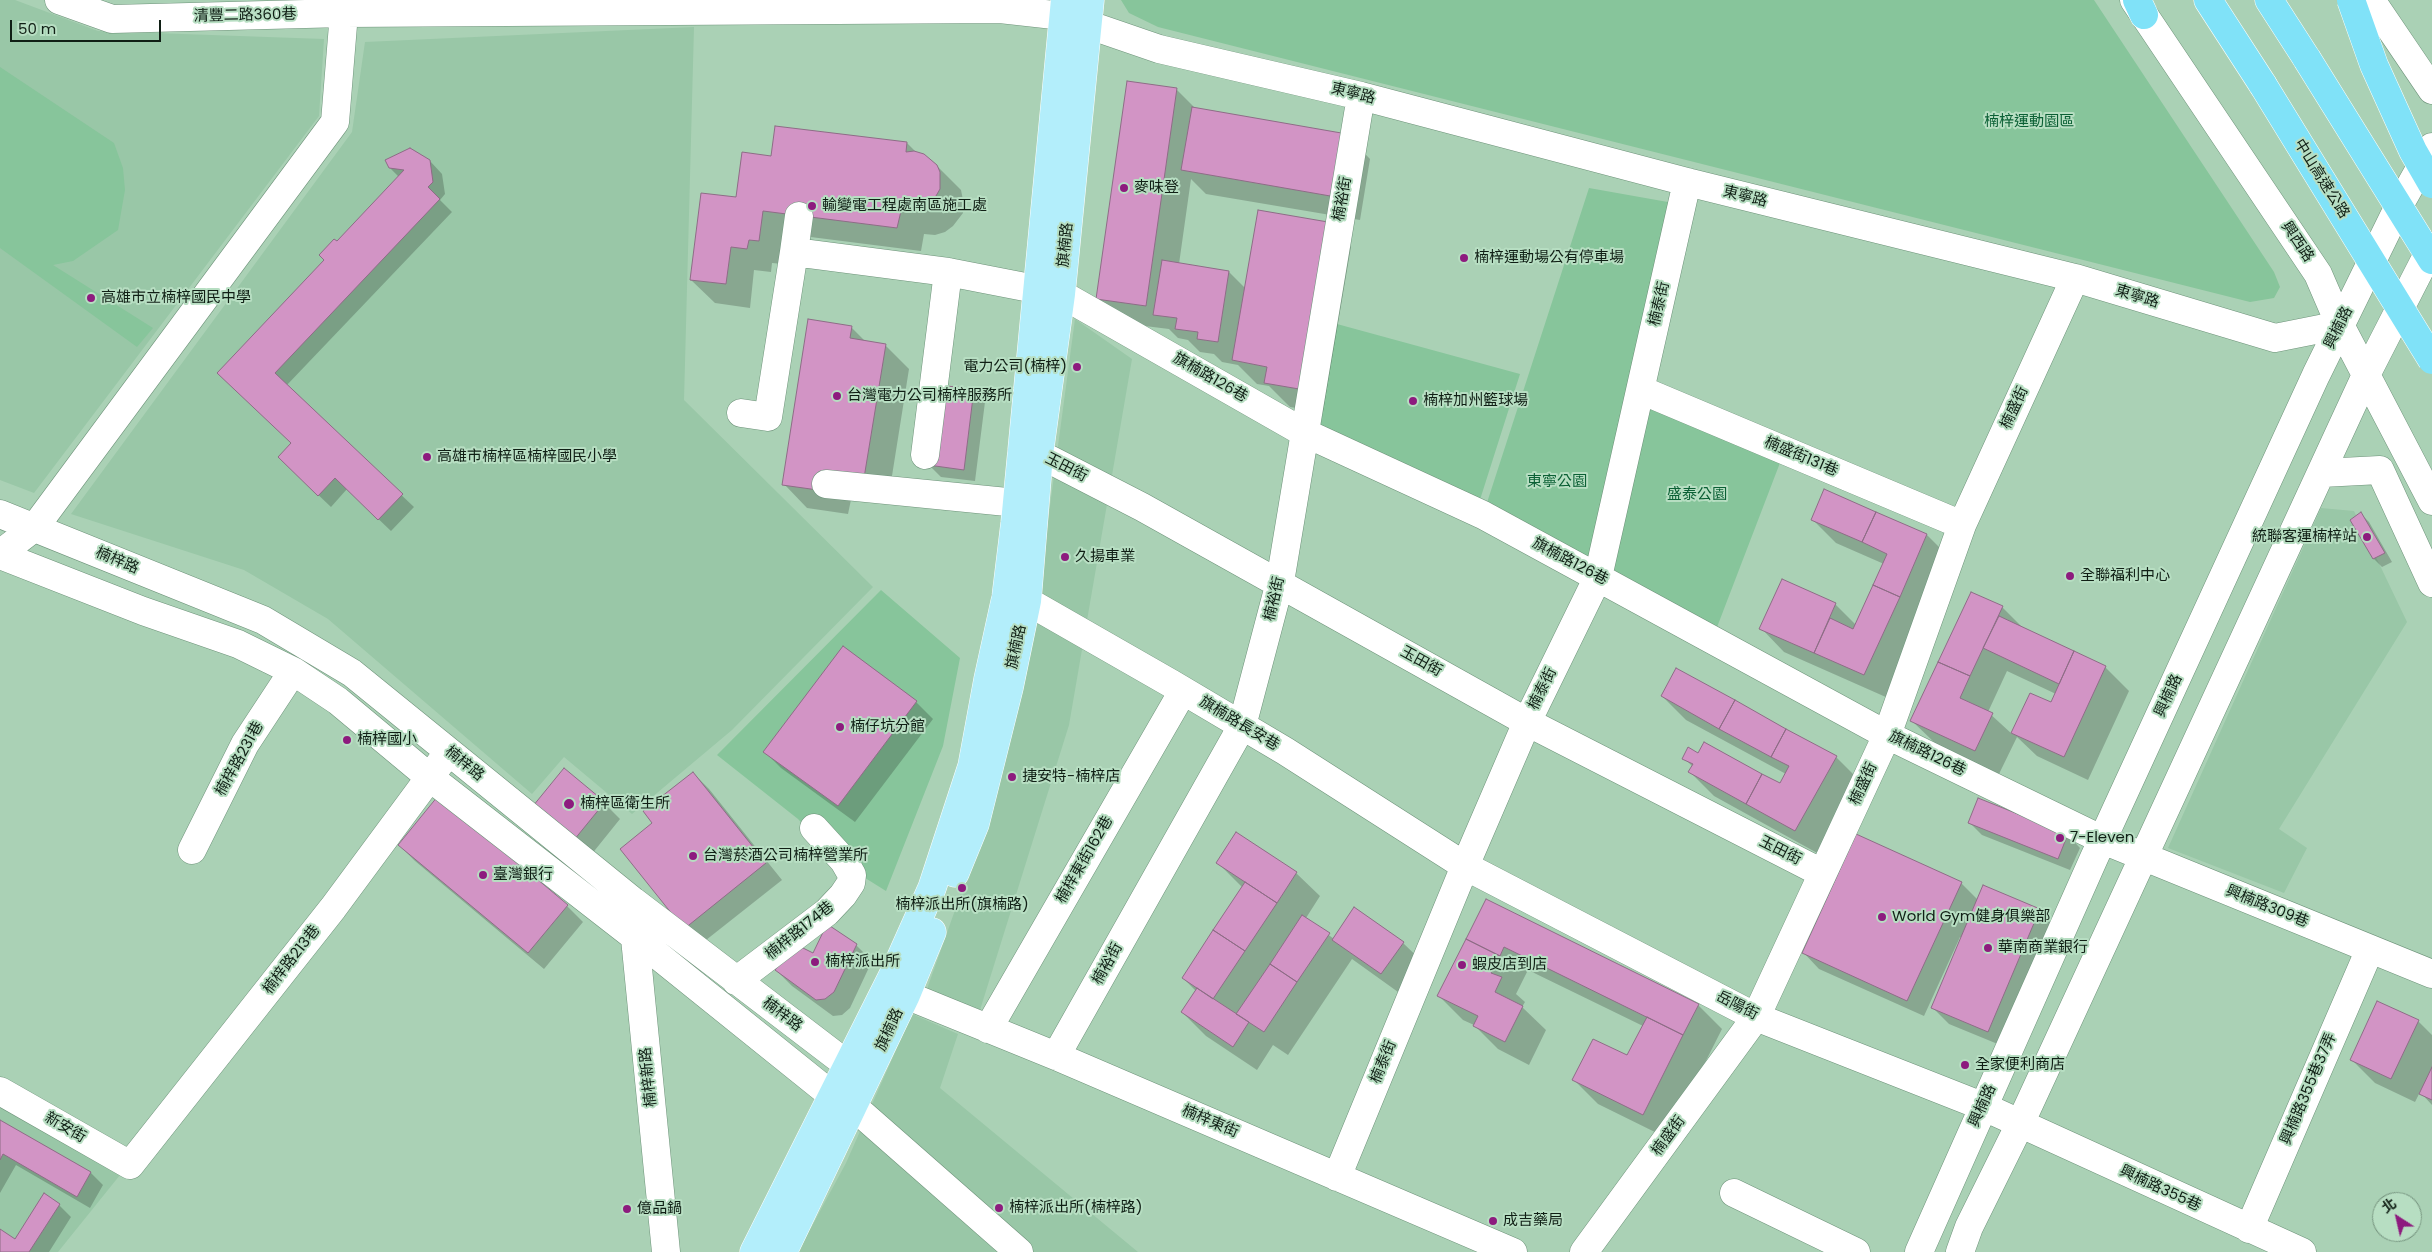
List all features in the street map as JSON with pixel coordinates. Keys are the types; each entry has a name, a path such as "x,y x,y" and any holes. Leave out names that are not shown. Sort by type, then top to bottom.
{"highway":[{"name":"中山高速公路","path":"2208,0 2263,85 2432,360"},
{"path":"2269,0 2432,260"},
{"path":"2351,0 2374,65 2413,151 2432,184"}],"main road":[{"name":"旗楠路","path":"754,1252 906,996 975,824 1009,688 1030,453 1049,291 1072,8"},
{"name":"旗楠路","path":"783,1252 844,1102 849,1066 932,888 972,766 988,678 1016,599 1016,503 1030,453"}],"street":[{"name":"清豐二路360巷","path":"59,0 112,19 342,7"},
{"path":"2371,0 2432,90"},
{"name":"興西路","path":"2138,5 2318,274 2340,325 2432,501"},
{"name":"東寧路","path":"342,7 1072,8 1159,49 1361,96 1688,182 2075,278 2275,338 2340,325"},
{"path":"0,555 35,527 335,122 342,7"},
{"name":"楠裕街","path":"1056,1056 1242,726 1280,582 1303,432 1361,96"},
{"name":"興楠路","path":"1919,1252 1982,1106 2340,325 2400,204 2432,147"},
{"name":"楠泰街","path":"1337,1177 1465,866 1527,722 1598,577 1688,182"},
{"path":"741,413 768,417 798,216"},
{"path":"1960,1252 1969,1228 2020,1124 2366,375 2432,246"},
{"name":"旗楠路126巷","path":"794,252 948,272 1049,291 1303,432 1482,516 1598,577 1886,735 2103,840"},
{"path":"925,455 948,272"},
{"name":"楠盛街","path":"1584,1252 1756,1017 1886,735 1962,525 2075,278"},
{"name":"楠盛街131巷","path":"1640,390 1962,525"},
{"name":"玉田街","path":"1030,453 1280,582 1527,722 1822,873"},
{"path":"2322,473 2380,470 2432,583"},
{"path":"826,484 1016,503"},
{"name":"楠梓路","path":"0,514 263,620 352,673 633,901 849,1066"},
{"name":"楠梓路","path":"0,555 143,611 238,644 292,671 338,702 428,776 844,1102 1019,1252"},
{"name":"旗楠路長安巷","path":"1016,599 1183,691 1242,726 1465,866"},
{"name":"楠梓路231巷","path":"192,850 245,744 292,671"},
{"name":"楠梓東街162巷","path":"988,1029 1183,691"},
{"name":"楠梓路213巷","path":"130,1165 333,908 428,776 450,752"},
{"name":"楠梓路174巷","path":"736,981 827,912 844,895 851,883 852,876 844,861 814,828"},
{"name":"興楠路309巷","path":"2103,840 2432,974"},
{"name":"岳陽街","path":"1465,866 1756,1017 1982,1106 2020,1124"},
{"name":"楠梓新路","path":"633,901 666,1252"},
{"name":"興楠路355巷37弄","path":"2249,1229 2370,949"},
{"name":"楠梓東街","path":"906,996 1056,1056 1513,1252"},
{"name":"新安街","path":"0,1091 130,1165"},
{"name":"興楠路355巷","path":"2020,1124 2302,1252"},
{"path":"1734,1193 1856,1252"}],"shaded area":[{"name":"高雄市立楠梓國民中學","path":"0,0 15,0 98,31 324,39 319,116 34,493 0,480"},
{"name":"高雄市楠梓區楠梓國民小學","path":"694,27 684,400 873,587 732,730 632,814 564,757 532,794 328,619 244,570 71,514 352,132 365,42"},
{"path":"1075,319 1132,359 1069,725 980,1010 927,989 986,823 1031,648"},
{"path":"2321,508 2354,511 2407,622 2279,829 2307,848 2284,893 2168,848"},
{"path":"912,1014 958,1034 940,1088 1138,1252 798,1252 846,1163"},
{"path":"0,1102 120,1175 58,1252 0,1252"}],"green space":[{"name":"楠梓運動園區","path":"1121,0 2094,0 2274,272 2280,287 2274,298 2250,302 1158,27 1129,13"},
{"path":"0,67 114,143 123,168 125,190 118,230 73,261 53,265 153,328 137,347 0,248"},
{"name":"東寧公園","path":"1589,188 1679,204 1598,577 1483,515"},
{"name":"楠梓加州籃球場","path":"1326,321 1520,374 1478,506 1310,428"},
{"name":"盛泰公園","path":"1651,400 1783,455 1714,635 1609,577"},
{"path":"881,590 960,658 943,746 886,891 838,861 798,819 717,755"}],"building":[{"path":"1127,81 1177,88 1146,306 1096,299"},
{"path":"1192,107 1347,134 1336,197 1181,170"},
{"name":"輸變電工程處南區施工處","path":"775,126 907,142 906,152 914,151 924,154 937,165 940,172 940,189 936,196 921,209 911,212 901,211 897,228 763,211 759,241 749,240 747,249 731,247 726,284 690,280 701,193 736,197 742,152 771,156"},
{"path":"410,148 430,160 433,182 428,187 440,199 275,373 403,494 378,520 335,478 318,496 278,457 291,443 217,373 324,260 319,255 334,239 337,241 404,170 389,168 385,160"},
{"path":"1258,210 1328,222 1299,389 1264,383 1267,367 1232,360"},
{"path":"1162,260 1229,271 1218,342 1197,339 1198,332 1175,329 1177,318 1153,315"},
{"name":"台灣電力公司楠梓服務所","path":"808,319 852,326 850,338 886,344 864,478 825,491 782,485"},
{"path":"938,385 974,389 964,470 928,465"},
{"path":"1824,489 1876,512 1862,542 1811,520"},
{"path":"1876,512 1927,534 1900,597 1873,585 1887,554 1862,542"},
{"name":"統聯客運楠梓站","path":"2361,512 2385,553 2373,559 2350,520"},
{"path":"1782,579 1836,603 1814,653 1759,629"},
{"path":"1873,585 1900,597 1864,675 1814,653 1830,618 1853,629"},
{"path":"1971,592 2003,606 1970,676 1938,662"},
{"path":"1999,616 2074,651 2059,684 1983,648"},
{"name":"楠仔坑分館","path":"843,646 917,701 838,806 763,752"},
{"path":"2074,651 2106,666 2064,757 2011,733 2030,693 2051,702"},
{"path":"1938,662 1970,676 1960,698 1993,713 1975,751 1910,721"},
{"path":"1676,668 1735,700 1719,729 1661,696"},
{"path":"1735,700 1786,729 1771,757 1719,729"},
{"path":"1786,729 1837,756 1795,831 1746,804 1762,774 1780,783 1789,766 1771,757"},
{"path":"1704,742 1762,774 1746,804 1688,772 1693,764 1682,759 1688,747 1698,753"},
{"name":"楠梓區衛生所","path":"564,768 605,802 574,840 533,806"},
{"name":"台灣菸酒公司楠梓營業所","path":"693,772 766,863 684,929 620,849 652,823 643,811"},
{"name":"臺灣銀行","path":"438,796 568,905 528,953 398,845"},
{"path":"1978,798 2068,834 2058,859 1968,823"},
{"path":"1236,832 1297,872 1277,903 1216,863"},
{"name":"World Gym健身俱樂部","path":"1856,834 1962,882 1907,1001 1802,953"},
{"path":"1245,882 1277,903 1245,951 1213,930"},
{"path":"1983,885 2040,909 1988,1032 1931,1008"},
{"path":"1486,899 1699,1004 1683,1035 1504,947 1500,956 1466,939"},
{"path":"1354,907 1404,942 1381,974 1332,940"},
{"path":"1302,915 1330,933 1297,982 1270,964"},
{"name":"楠梓派出所","path":"827,924 857,944 834,992 825,999 816,1000 775,970 795,944 813,953"},
{"path":"1213,930 1245,951 1213,999 1182,978"},
{"path":"1466,939 1500,956 1491,973 1502,977 1495,992 1523,1006 1505,1042 1473,1026 1478,1016 1437,996"},
{"path":"1270,964 1297,982 1264,1032 1236,1014"},
{"path":"1197,988 1249,1022 1233,1047 1181,1012"},
{"path":"2377,1001 2419,1020 2391,1079 2350,1060"},
{"path":"1647,1017 1683,1035 1643,1115 1572,1080 1593,1039 1627,1055"},
{"path":"2432,1067 2432,1100 2419,1094"},
{"path":"0,1120 91,1172 77,1197 3,1154 0,1160"},
{"path":"44,1193 60,1204 29,1252 0,1252 0,1229 15,1239"}],"place":[{"name":"麥味登","path":"1124,188"},
{"name":"輸變電工程處南區施工處","path":"812,206"},
{"name":"楠梓運動場公有停車場","path":"1464,258"},
{"name":"高雄市立楠梓國民中學","path":"91,298"},
{"name":"電力公司(楠梓)","path":"1077,367"},
{"name":"台灣電力公司楠梓服務所","path":"837,396"},
{"name":"楠梓加州籃球場","path":"1413,401"},
{"name":"高雄市楠梓區楠梓國民小學","path":"427,457"},
{"name":"統聯客運楠梓站","path":"2367,537"},
{"name":"久揚車業","path":"1065,557"},
{"name":"全聯福利中心","path":"2070,576"},
{"name":"楠仔坑分館","path":"840,727"},
{"name":"楠梓國小","path":"347,740"},
{"name":"捷安特-楠梓店","path":"1012,777"},
{"name":"楠梓區衛生所","path":"569,804"},
{"name":"7-Eleven","path":"2060,838"},
{"name":"台灣菸酒公司楠梓營業所","path":"693,856"},
{"name":"臺灣銀行","path":"483,875"},
{"name":"楠梓派出所(旗楠路)","path":"962,888"},
{"name":"World Gym健身俱樂部","path":"1882,917"},
{"name":"華南商業銀行","path":"1988,948"},
{"name":"楠梓派出所","path":"815,962"},
{"name":"蝦皮店到店","path":"1462,965"},
{"name":"全家便利商店","path":"1965,1065"},
{"name":"楠梓派出所(楠梓路)","path":"999,1208"},
{"name":"億品鍋","path":"627,1209"},
{"name":"成吉藥局","path":"1493,1221"}]}
